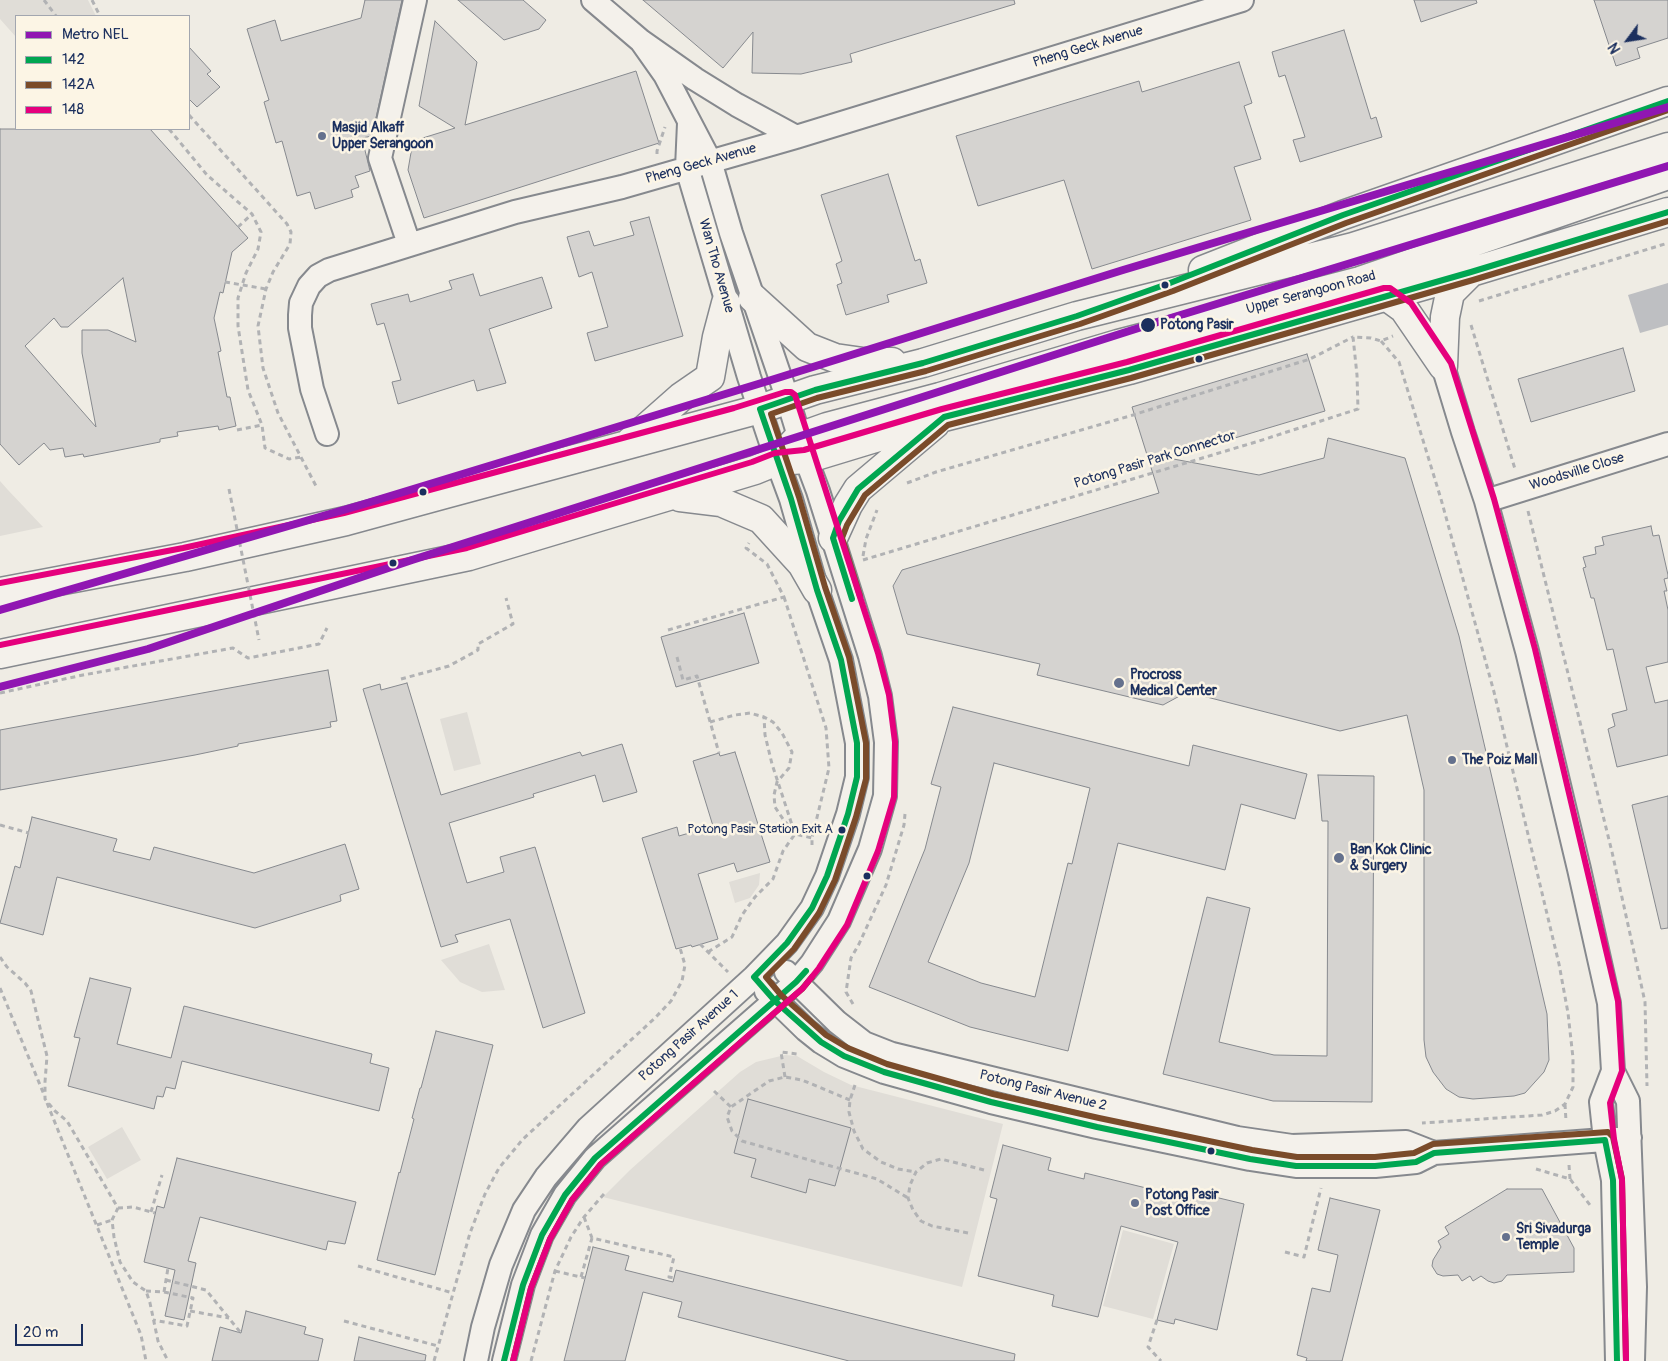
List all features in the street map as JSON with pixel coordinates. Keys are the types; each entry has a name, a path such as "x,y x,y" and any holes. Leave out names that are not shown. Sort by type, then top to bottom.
{"main road":[{"path":"0,592 185,557 346,521 760,409 815,390 923,363 1077,316 1170,283 1343,215 1668,101"},
{"path":"1077,316 1353,247 1668,147"},
{"name":"Upper Serangoon Road","path":"0,654 470,556 755,470 802,448 827,427 1005,378 1118,344 1360,281 1668,175"},
{"path":"802,448 944,417 1129,370 1471,272 1668,212"},
{"path":"1444,366 1445,317 1450,293 1471,272"},
{"path":"1386,296 1404,309 1444,366"},
{"path":"753,298 807,347 835,358 863,362 923,363"},
{"path":"627,444 681,397 710,376 717,337 726,303"},
{"path":"833,538 848,505 858,489 944,417"},
{"path":"671,496 721,502 761,518 802,564 817,590"}],"street":[{"path":"409,244 380,158 415,0"},
{"name":"Wan Tho Avenue","path":"592,0 641,41 694,79 796,137"},
{"name":"Pheng Geck Avenue","path":"327,434 312,389 300,328 301,303 309,286 318,276 329,270 515,212 622,186 796,137 1242,0"},
{"name":"Wan Tho Avenue","path":"641,41 665,75 710,161 731,233 788,400"},
{"name":"Wan Tho Avenue","path":"689,119 687,168 726,303 760,409"},
{"path":"1444,366 1486,501 1526,651 1586,898 1609,1003 1613,1071 1628,1101 1635,1287 1633,1361"},
{"path":"504,1361 523,1285 542,1235 565,1195 595,1158 796,982 812,963 839,921 870,849 885,796 886,742 880,696 870,656 788,400"},
{"name":"Potong Pasir Avenue 1","path":"476,1361 483,1326 501,1265 524,1210 546,1177 588,1128 754,977 787,943 812,908 827,876 848,814 857,777 857,743 841,660 817,590 791,499 760,409"},
{"name":"Woodsville Close","path":"1486,501 1668,444"},
{"name":"Potong Pasir Avenue 2","path":"772,958 837,1022 864,1043 892,1054 1237,1138 1292,1146 1406,1142 1434,1153"},
{"name":"Potong Pasir Avenue 2","path":"754,977 775,1001 822,1042 844,1056 884,1072 991,1102 1096,1127 1250,1159 1296,1166 1375,1166 1416,1162 1434,1153 1630,1138"},
{"path":"1613,1071 1601,1102 1605,1140 1613,1180 1618,1361"}],"path":[{"path":"44,0 55,15"},
{"path":"92,0 100,15"},
{"path":"190,116 287,224 291,232 290,244 273,272 266,289 258,326 263,368 278,413 316,486"},
{"path":"662,175 657,151 665,128 664,120"},
{"path":"169,130 207,176 252,214 261,232 258,249 246,273 238,298 238,326 248,390 262,425 265,448 289,458 301,458"},
{"path":"238,227 252,214"},
{"path":"1475,302 1668,243"},
{"path":"225,282 266,289"},
{"path":"1471,324 1527,507 1612,852 1645,1002 1647,1091"},
{"path":"905,483 936,472 1133,415 1310,359 1353,337 1371,338 1381,341 1399,362 1441,499 1494,692 1559,964 1568,1013 1573,1058 1573,1086 1565,1104 1555,1111 1542,1115 1413,1124"},
{"name":"Potong Pasir Park Connector","path":"879,503 866,539 862,560 1259,441 1358,409 1358,375 1353,337"},
{"path":"237,430 262,425"},
{"path":"229,488 259,640"},
{"path":"746,548 767,564 784,596 826,728 829,768 812,838 812,846"},
{"path":"668,630 784,596"},
{"path":"401,679 449,666 478,650 478,644 513,624 506,598"},
{"path":"0,693 83,675 233,648 248,658 319,644 327,628"},
{"path":"677,657 683,680 697,676 719,753"},
{"path":"710,722 750,713 773,722 782,733 792,752 790,768 777,782 774,795 775,807 782,819 795,834 812,838"},
{"path":"764,717 765,735 777,782 795,834"},
{"path":"0,825 29,833"},
{"path":"846,992 851,958 886,885 904,825"},
{"path":"708,952 732,937 742,915 755,897 773,879 783,851 795,834"},
{"path":"700,944 730,974 725,979"},
{"path":"0,957 7,967 31,991 47,1056 45,1099 54,1111 67,1122 118,1208"},
{"path":"0,988 141,1335 146,1361"},
{"path":"781,1052 786,1077"},
{"path":"850,1100 802,1080 786,1077 769,1081 731,1107 727,1117 732,1131 742,1141 877,1179 908,1198 913,1210 921,1221 932,1226 968,1233"},
{"path":"855,1084 850,1100 849,1112 854,1131 863,1149 881,1162 898,1169 916,1172"},
{"path":"714,1091 731,1107"},
{"path":"908,1198 910,1185 916,1172 927,1163 941,1159 984,1170"},
{"path":"118,1208 133,1207 153,1212 162,1175"},
{"path":"1285,1252 1304,1257 1321,1188"},
{"path":"531,1361 555,1271 571,1237 584,1217 604,1194"},
{"path":"118,1208 112,1220 114,1237 120,1262 133,1282 146,1291 164,1292 193,1298 187,1326 153,1320"},
{"path":"555,1271 583,1277 592,1238 584,1217"},
{"path":"97,1225 112,1220"},
{"path":"592,1238 674,1258 669,1277 674,1278"},
{"path":"358,1266 453,1293"},
{"path":"164,1292 168,1268"},
{"path":"166,1280 206,1290 241,1333"},
{"path":"146,1291 158,1341 168,1361"},
{"path":"190,1311 229,1318"},
{"path":"1157,1320 1148,1347 1161,1361"},
{"path":"344,1321 438,1346"}],"shaded area":[{"path":"0,0 88,0 96,15 15,15 15,36 0,19"},
{"path":"1668,283 1668,325 1640,333 1628,295"},
{"path":"0,481 8,490 43,527 0,536"},
{"path":"467,712 481,764 454,771 440,719"},
{"path":"760,873 759,885 750,898 735,903 729,882"},
{"path":"489,944 505,990 482,992 460,982 441,960"},
{"path":"785,1055 797,1056 851,1085 1003,1124 962,1287 603,1197 630,1170 740,1072 756,1062"},
{"path":"122,1127 141,1160 107,1179 88,1147"},
{"path":"1123,1230 1174,1244 1153,1319 1103,1306"}],"building":[{"path":"365,0 402,0 372,136 362,138 370,171 355,176 359,187 351,190 353,197 315,209 310,192 297,196 282,141 276,143 264,102 269,100 247,29 275,20 281,41 361,18"},
{"path":"458,0 523,0 546,20 539,29 504,40"},
{"path":"643,0 1014,0 1015,4 850,54 852,62 801,74 752,73 753,32 723,68"},
{"path":"1414,0 1476,0 1477,3 1421,22"},
{"path":"1594,0 1668,0 1668,38 1637,48 1640,58 1616,66"},
{"path":"435,21 477,62 465,125 636,71 659,143 424,218 408,170 413,141 455,128 419,106"},
{"path":"1344,30 1371,119 1376,117 1382,137 1300,162 1293,140 1305,137 1285,75 1279,77 1272,52"},
{"path":"190,48 211,71 207,74 220,87 197,107 190,100"},
{"path":"1239,62 1252,103 1244,106 1261,159 1234,167 1251,220 1092,269 1064,180 978,206 956,136 1139,81 1142,92"},
{"path":"0,129 151,130 248,238 232,252 223,293 220,292 214,318 221,351 218,352 227,397 230,397 236,426 219,430 218,426 177,432 178,436 160,439 160,442 84,457 83,454 65,457 63,448 50,450 44,443 19,465 0,444","holes":["123,278 136,342 108,330 82,330 82,353 96,427 25,346 54,318 61,327 68,327"]},
{"path":"888,174 915,261 920,259 927,283 887,295 889,302 846,315 837,285 842,283 836,264 842,261 821,195"},
{"path":"649,217 683,336 595,361 587,333 608,327 592,272 579,277 567,237 589,231 594,246 634,235 630,222"},
{"path":"473,274 480,296 542,277 552,308 489,329 506,383 477,391 474,380 398,404 392,382 401,380 384,323 377,325 371,304 408,294 410,302 452,289 449,281"},
{"path":"1623,348 1635,391 1531,422 1518,379"},
{"name":"The Poiz Mall","path":"1307,354 1325,411 1168,458 1259,475 1324,458 1328,438 1405,458 1459,636 1547,1014 1549,1060 1544,1072 1525,1093 1514,1096 1473,1099 1459,1097 1446,1089 1433,1072 1426,1057 1424,1040 1424,790 1407,715 1340,731 1187,692 1163,705 1037,675 1040,664 907,634 893,586 902,570 1159,493 1132,407"},
{"path":"1651,526 1653,536 1659,535 1668,575 1668,578 1664,579 1667,591 1664,591 1668,610 1668,662 1646,667 1655,703 1668,700 1668,755 1617,767 1608,729 1615,726 1612,714 1627,710 1613,649 1607,650 1594,598 1591,598 1583,568 1586,567 1583,557 1596,554 1595,547 1604,545 1602,537"},
{"path":"744,613 759,663 676,687 661,637"},
{"path":"328,670 337,721 330,722 331,727 238,744 238,746 195,755 0,790 0,730"},
{"path":"407,683 441,795 580,752 582,756 622,744 637,792 603,802 595,775 533,794 534,797 449,823 467,883 504,872 500,857 535,847 585,1013 543,1028 510,919 455,935 458,942 441,947 363,689 380,684 381,690"},
{"path":"953,707 1189,766 1193,745 1307,774 1295,819 1241,804 1225,870 1118,843 1068,1051 970,1027 869,987 925,849 941,787 931,784","holes":["994,763 1090,788 1072,864 1068,863 1035,997 981,983 928,962 969,863"]},
{"path":"735,752 770,862 737,872 734,863 698,874 718,939 692,947 691,945 676,949 642,838 677,827 679,836 713,826 693,761 719,753 720,756"},
{"path":"1318,775 1374,776 1372,1102 1273,1101 1163,1074 1207,897 1250,908 1219,1042 1274,1055 1327,1056 1328,821 1322,821"},
{"path":"1668,796 1668,928 1661,929 1632,805"},
{"path":"32,817 117,839 113,851 150,860 154,847 254,873 345,844 359,889 340,895 341,901 255,928 57,877 43,935 0,923 15,866 20,868"},
{"path":"90,978 131,988 117,1044 171,1058 184,1006 372,1054 370,1063 389,1068 379,1111 182,1061 175,1089 166,1087 163,1097 157,1096 154,1109 68,1086 80,1038 74,1037"},
{"path":"436,1031 493,1045 435,1275 377,1260 414,1119 412,1118"},
{"path":"748,1099 851,1128 835,1186 809,1179 806,1193 751,1177 756,1159 734,1153"},
{"path":"1003,1145 1051,1158 1048,1170 1084,1179 1085,1173 1191,1199 1194,1192 1244,1204 1217,1330 1175,1319 1174,1324 1157,1320 1178,1242 1121,1226 1098,1317 1052,1306 1054,1295 978,1276 997,1199 990,1197"},
{"path":"177,1158 356,1202 345,1244 328,1241 326,1250 200,1217 188,1261 196,1263 184,1320 165,1316 175,1270 144,1262 157,1206 164,1208"},
{"name":"Sri Sivadurga Temple","path":"1507,1189 1542,1189 1574,1248 1574,1272 1507,1275 1502,1281 1494,1283 1481,1276 1473,1281 1470,1276 1462,1281 1458,1275 1443,1276 1437,1274 1432,1266 1433,1260 1441,1247 1438,1241 1449,1234 1445,1227"},
{"path":"1330,1198 1380,1210 1342,1361 1306,1361 1307,1358 1297,1355 1312,1288 1330,1292 1338,1255 1318,1250"},
{"path":"593,1247 629,1256 625,1270 673,1282 676,1270 1015,1354 1014,1361 849,1361 678,1317 682,1302 643,1292 625,1361 564,1361"},
{"path":"246,1311 306,1327 304,1334 323,1339 318,1361 212,1361 220,1327 241,1333"},
{"path":"359,1337 426,1355 425,1361 354,1361"}],"metro line":[{"name":"NEL","path":"0,610 364,504 1123,270 1668,107"},
{"name":"NEL","path":"0,687 148,649 412,560 1148,325 1668,166"}],"transit line":[{"name":"142","path":"1617,1361 1613,1180 1605,1140 1434,1153 1416,1162 1375,1166 1296,1166 1250,1159 1097,1127 991,1102 884,1072 844,1056 821,1042 775,1001 754,977 787,943 812,908 827,876 848,814 857,777 857,743 841,660 817,590 791,499 760,409 815,390 923,363 1077,316 1170,283 1343,215 1668,101"},
{"name":"142A","path":"1626,1361 1622,1179 1613,1137 1608,1132 1433,1144 1414,1153 1375,1157 1297,1157 1252,1150 993,1094 887,1064 848,1048 826,1035 781,995 766,977 794,949 819,913 835,880 856,817 866,779 866,743 849,657 771,414 817,398 926,371 1080,324 1173,291 1346,223 1668,110"},
{"name":"142","path":"852,599 833,538 839,521 858,489 944,417 1129,370 1471,272 1668,212"},
{"name":"142A","path":"860,596 842,538 847,525 865,495 948,425 1131,378 1473,280 1668,221"},
{"name":"148","path":"0,645 467,548 752,462 775,453 804,450 942,409 1127,362 1384,288 1390,288 1411,303 1451,363 1494,499 1535,649 1618,1001 1622,1071 1610,1103 1614,1139 1622,1180 1626,1361"},
{"name":"148","path":"0,583 183,548 344,513 734,408 785,392 791,392 795,395 878,653 889,695 895,742 894,797 878,851 847,925 819,968 803,988 601,1164 572,1200 550,1239 531,1288 513,1361"},
{"name":"142","path":"504,1361 523,1285 542,1235 565,1195 595,1158 796,982 806,971"},
{"name":"142A","path":"513,1361 531,1288 550,1239 572,1200 601,1164 802,989 812,977"}],"place":[{"name":"Masjid Alkaff Upper Serangoon","path":"322,136"},
{"name":"Potong Pasir","path":"1148,325"},
{"name":"Procross Medical Center","path":"1119,683"},
{"name":"The Poiz Mall","path":"1452,760"},
{"name":"Potong Pasir Station Exit A","path":"842,830"},
{"name":"Ban Kok Clinic & Surgery","path":"1339,858"},
{"name":"Potong Pasir Post Office","path":"1135,1203"},
{"name":"Sri Sivadurga Temple","path":"1506,1237"}]}
